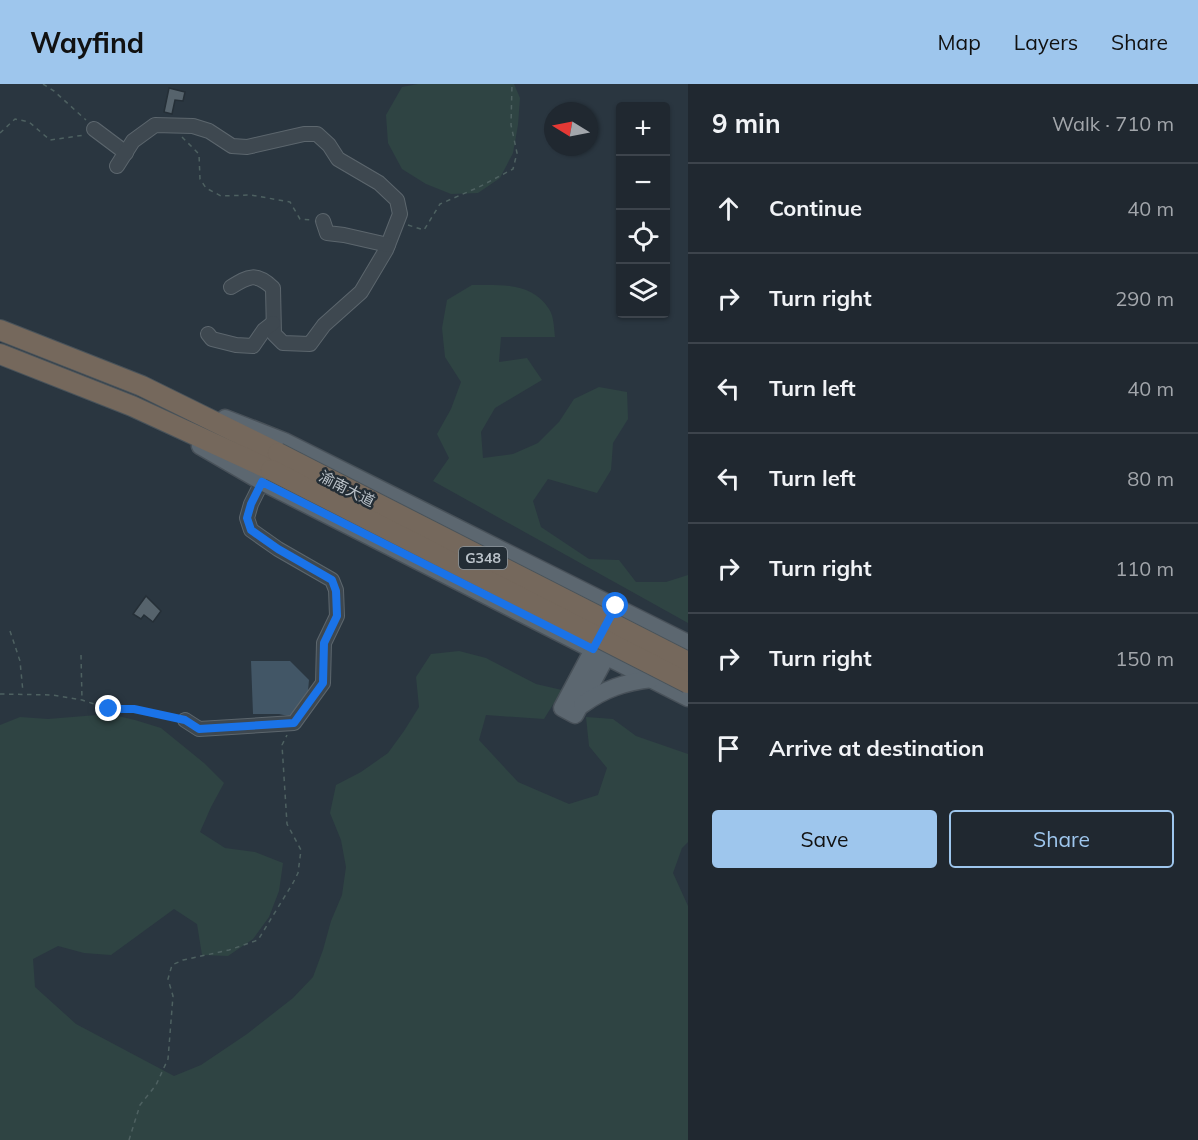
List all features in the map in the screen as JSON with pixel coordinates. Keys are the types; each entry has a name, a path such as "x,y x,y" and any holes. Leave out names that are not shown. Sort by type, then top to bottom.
{"highway":[{"name":"渝南大道","path":"0,330 142,386 270,468 688,683"},
{"name":"渝南大道","path":"0,354 132,406 688,662"}],"main road":[{"path":"142,386 284,441 688,643"},
{"path":"270,468 564,635 688,698"},
{"path":"600,653 574,686 562,708 575,716 600,653 623,610"},
{"path":"564,635 573,649 577,664 574,686"},
{"path":"581,705 613,687 628,682 652,679"}],"street":[{"path":"117,166 133,141 155,125 193,126 209,131 232,146 247,147 304,134 317,134 329,145 338,159 379,183 396,200 400,214 388,245 362,292 324,325 310,344 283,343 274,334 273,288 263,279 248,277 231,287"},
{"path":"94,129 126,153"},
{"path":"323,220 327,233 388,245"},
{"path":"208,334 212,339 236,345 253,346 264,330 273,323"},
{"path":"185,720 199,729 294,723 323,683 324,643 337,616 336,591 332,580 278,549 251,530 247,518 251,504 270,468"}],"path":[{"path":"0,133 15,119 29,122 50,140 84,136 94,129 77,111 43,84"},
{"path":"396,223 424,230 440,204 513,169 517,153 510,116 512,84"},
{"path":"171,125 199,154 200,179 206,188 220,196 251,195 290,202 300,219 323,220"},
{"path":"10,631 20,661 23,693"},
{"path":"81,655 82,700"},
{"path":"0,694 52,695 82,700 109,709 134,709 185,720"},
{"path":"129,1140 140,1106 156,1085 168,1059 173,996 168,979 172,965 258,940 298,873 301,850 287,824 282,744 294,723"}],"green space":[{"path":"418,84 514,84 520,98 518,125 513,153 500,178 478,193 451,194 426,184 402,169 388,143 386,115 402,87"},
{"path":"472,285 504,285 534,294 551,312 555,337 501,337 499,362 527,358 542,380 495,408 481,432 483,458 513,454 538,443 559,422 574,399 599,387 627,392 628,419 613,443 611,470 597,493 548,479 533,501 541,527 589,559 619,560 636,582 666,582 688,575 688,623 433,481 449,458 437,434 451,409 461,382 445,357 442,328 447,300"},
{"path":"459,651 486,658 536,684 562,690 544,719 486,715 479,740 518,782 569,804 598,795 607,768 589,746 586,717 613,719 636,736 688,754 688,842 682,848 673,873 688,906 688,1140 0,1140 0,725 20,717 48,719 109,714 161,728 204,763 224,783 200,832 225,848 255,852 283,863 279,891 269,917 253,939 228,956 202,955 197,924 174,909 111,955 84,953 58,946 33,959 35,987 76,1024 174,1076 201,1065 247,1034 293,998 313,977 342,895 346,867 341,840 330,813 336,785 361,772 388,753 404,731 419,707 416,677 431,654"}],"water":[{"path":"251,661 290,661 309,680 308,691 300,713 293,717 279,714 253,714"}],"building":[{"path":"169,88 185,92 183,101 175,100 172,114 164,112"},
{"path":"146,596 161,611 153,622 144,615 141,619 133,614"}],"route":[{"path":"109,709 134,709 185,720 199,729 294,723 323,683 324,643 337,616 336,591 332,580 278,549 251,530 247,518 262,482 593,649 616,606"}]}
